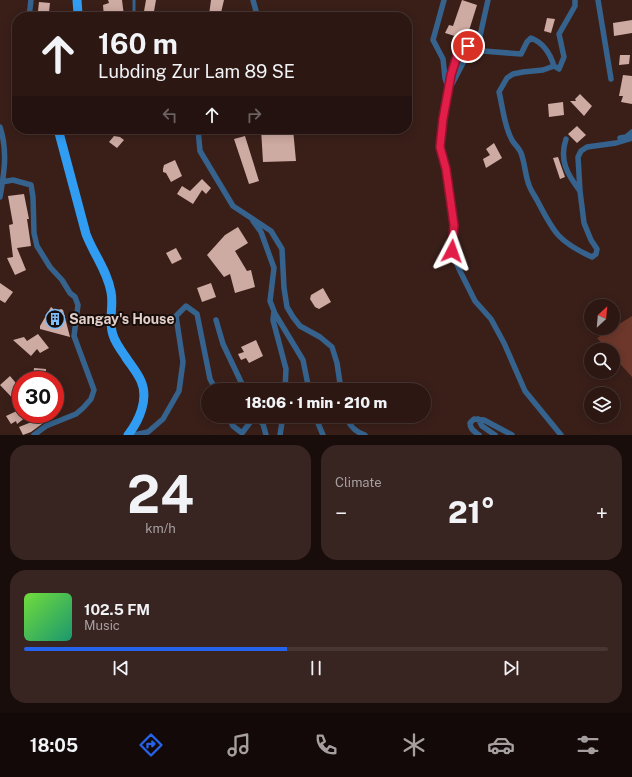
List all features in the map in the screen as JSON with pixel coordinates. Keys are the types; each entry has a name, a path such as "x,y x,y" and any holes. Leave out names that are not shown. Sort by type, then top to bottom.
{"main road":[{"path":"77,0 78,12"},
{"path":"59,134 86,234 91,247 108,278 112,295 110,325 112,335 137,374 143,388 144,402 142,409 133,429 128,435"}],"street":[{"path":"29,12 31,0"},
{"path":"252,0 256,12"},
{"path":"444,0 433,40 443,59 445,78 449,90"},
{"path":"488,0 480,36 457,56 451,75 443,119 440,147 446,169 454,225 452,251 475,302 491,320 504,343 525,391 561,435"},
{"path":"449,90 464,61 470,56 483,51 521,54 527,42 531,38 539,41 547,50 554,66 559,69 564,57 559,34 575,6 575,0"},
{"path":"598,0 611,79"},
{"path":"554,66 543,70 514,74 507,78 499,92 507,128 512,140 520,152 525,165 529,186 544,215 552,228 563,241 573,248 592,257 596,254 597,249 591,240 584,223 578,157 581,151 588,147 616,143 632,138"},
{"path":"0,127 4,138 5,149 0,198"},
{"path":"616,143 632,132"},
{"path":"198,134 200,151 233,206 271,231 282,249 284,288 287,307 300,326 320,337 332,347 337,363 340,383"},
{"path":"566,140 562,150 565,167 580,191"},
{"path":"2,182 13,180 31,185 33,197 34,232 37,246 50,267 62,280 70,293 75,297 78,305 74,336 94,390 91,399 84,408 76,414 46,426 34,435"},
{"path":"252,219 261,232 274,268 270,300 274,312 303,360 308,383"},
{"path":"134,435 148,432 163,419 180,391 183,362 176,316 186,306 197,314 210,379 212,383"},
{"path":"274,312 273,320 286,369 285,383"},
{"path":"216,320 223,344 242,383"},
{"path":"479,435 470,427 470,423 474,419 484,420 512,435"},
{"path":"478,419 482,426 495,435"},
{"path":"231,423 232,426 242,433 250,423"},
{"path":"262,423 266,435"},
{"path":"280,435 282,423"},
{"path":"318,423 322,434"},
{"path":"349,423 356,432 365,435"}],"lane":[{"path":"134,0 134,12"}],"shaded area":[{"path":"632,316 632,377 620,364 620,343 602,343 597,338 602,335 620,335 620,324"}],"building":[{"path":"108,0 122,0 124,12 104,12 103,5 109,3"},
{"path":"146,0 156,0 154,12 144,12"},
{"path":"211,0 224,0 221,12 209,12"},
{"path":"462,0 477,5 467,37 459,35 458,37 445,33 449,25 453,26"},
{"path":"39,2 50,3 49,12 38,11"},
{"path":"547,18 555,19 551,33 544,31"},
{"path":"632,20 632,33 614,36 613,23"},
{"path":"620,55 630,55 629,64 619,65"},
{"path":"623,75 632,76 632,104 621,102 623,96 619,96"},
{"path":"580,94 592,106 584,116 570,101 576,101 575,99"},
{"path":"563,102 564,115 549,117 548,104"},
{"path":"577,126 586,135 577,143 568,134"},
{"path":"261,134 293,134 296,161 263,162"},
{"path":"114,136 120,137 124,140 117,148 109,142"},
{"path":"245,136 259,181 249,184 234,139"},
{"path":"494,143 502,158 486,168 483,159 490,155 486,149"},
{"path":"558,157 565,177 560,179 553,158"},
{"path":"175,160 182,176 171,182 166,173 163,172 163,169 164,165"},
{"path":"202,179 211,188 206,194 202,190 193,204 177,194 182,186 190,191"},
{"path":"24,194 29,219 27,219 31,246 17,248 26,270 15,275 7,258 13,257 9,225 13,224 8,196"},
{"path":"238,227 248,243 235,251 247,271 251,270 255,287 235,293 230,274 224,277 207,255 225,235"},
{"path":"176,248 182,259 172,264 166,253"},
{"path":"0,283 13,292 5,303 0,300"},
{"path":"211,283 216,297 202,302 197,288"},
{"path":"323,288 331,302 319,309 315,307 310,299 311,295"},
{"name":"Sangay's House","path":"51,307 56,311 61,309 63,310 70,337 40,329 40,326"},
{"path":"38,334 49,348 40,353 37,349 31,356 13,340 24,337 27,341"},
{"path":"256,340 263,356 249,363 246,358 241,360 238,354 244,352 241,347"},
{"path":"34,368 46,369 46,371 34,371"},
{"path":"10,376 12,378 12,398 0,385"},
{"path":"12,413 13,423 11,424 6,416"},
{"path":"29,423 43,423 31,432 23,435 19,427"}],"place":[{"name":"Sangay's House","path":"55,319"}],"route":[{"path":"452,251 454,225 446,169 440,147 443,119 451,75 457,56 468,46"}]}
